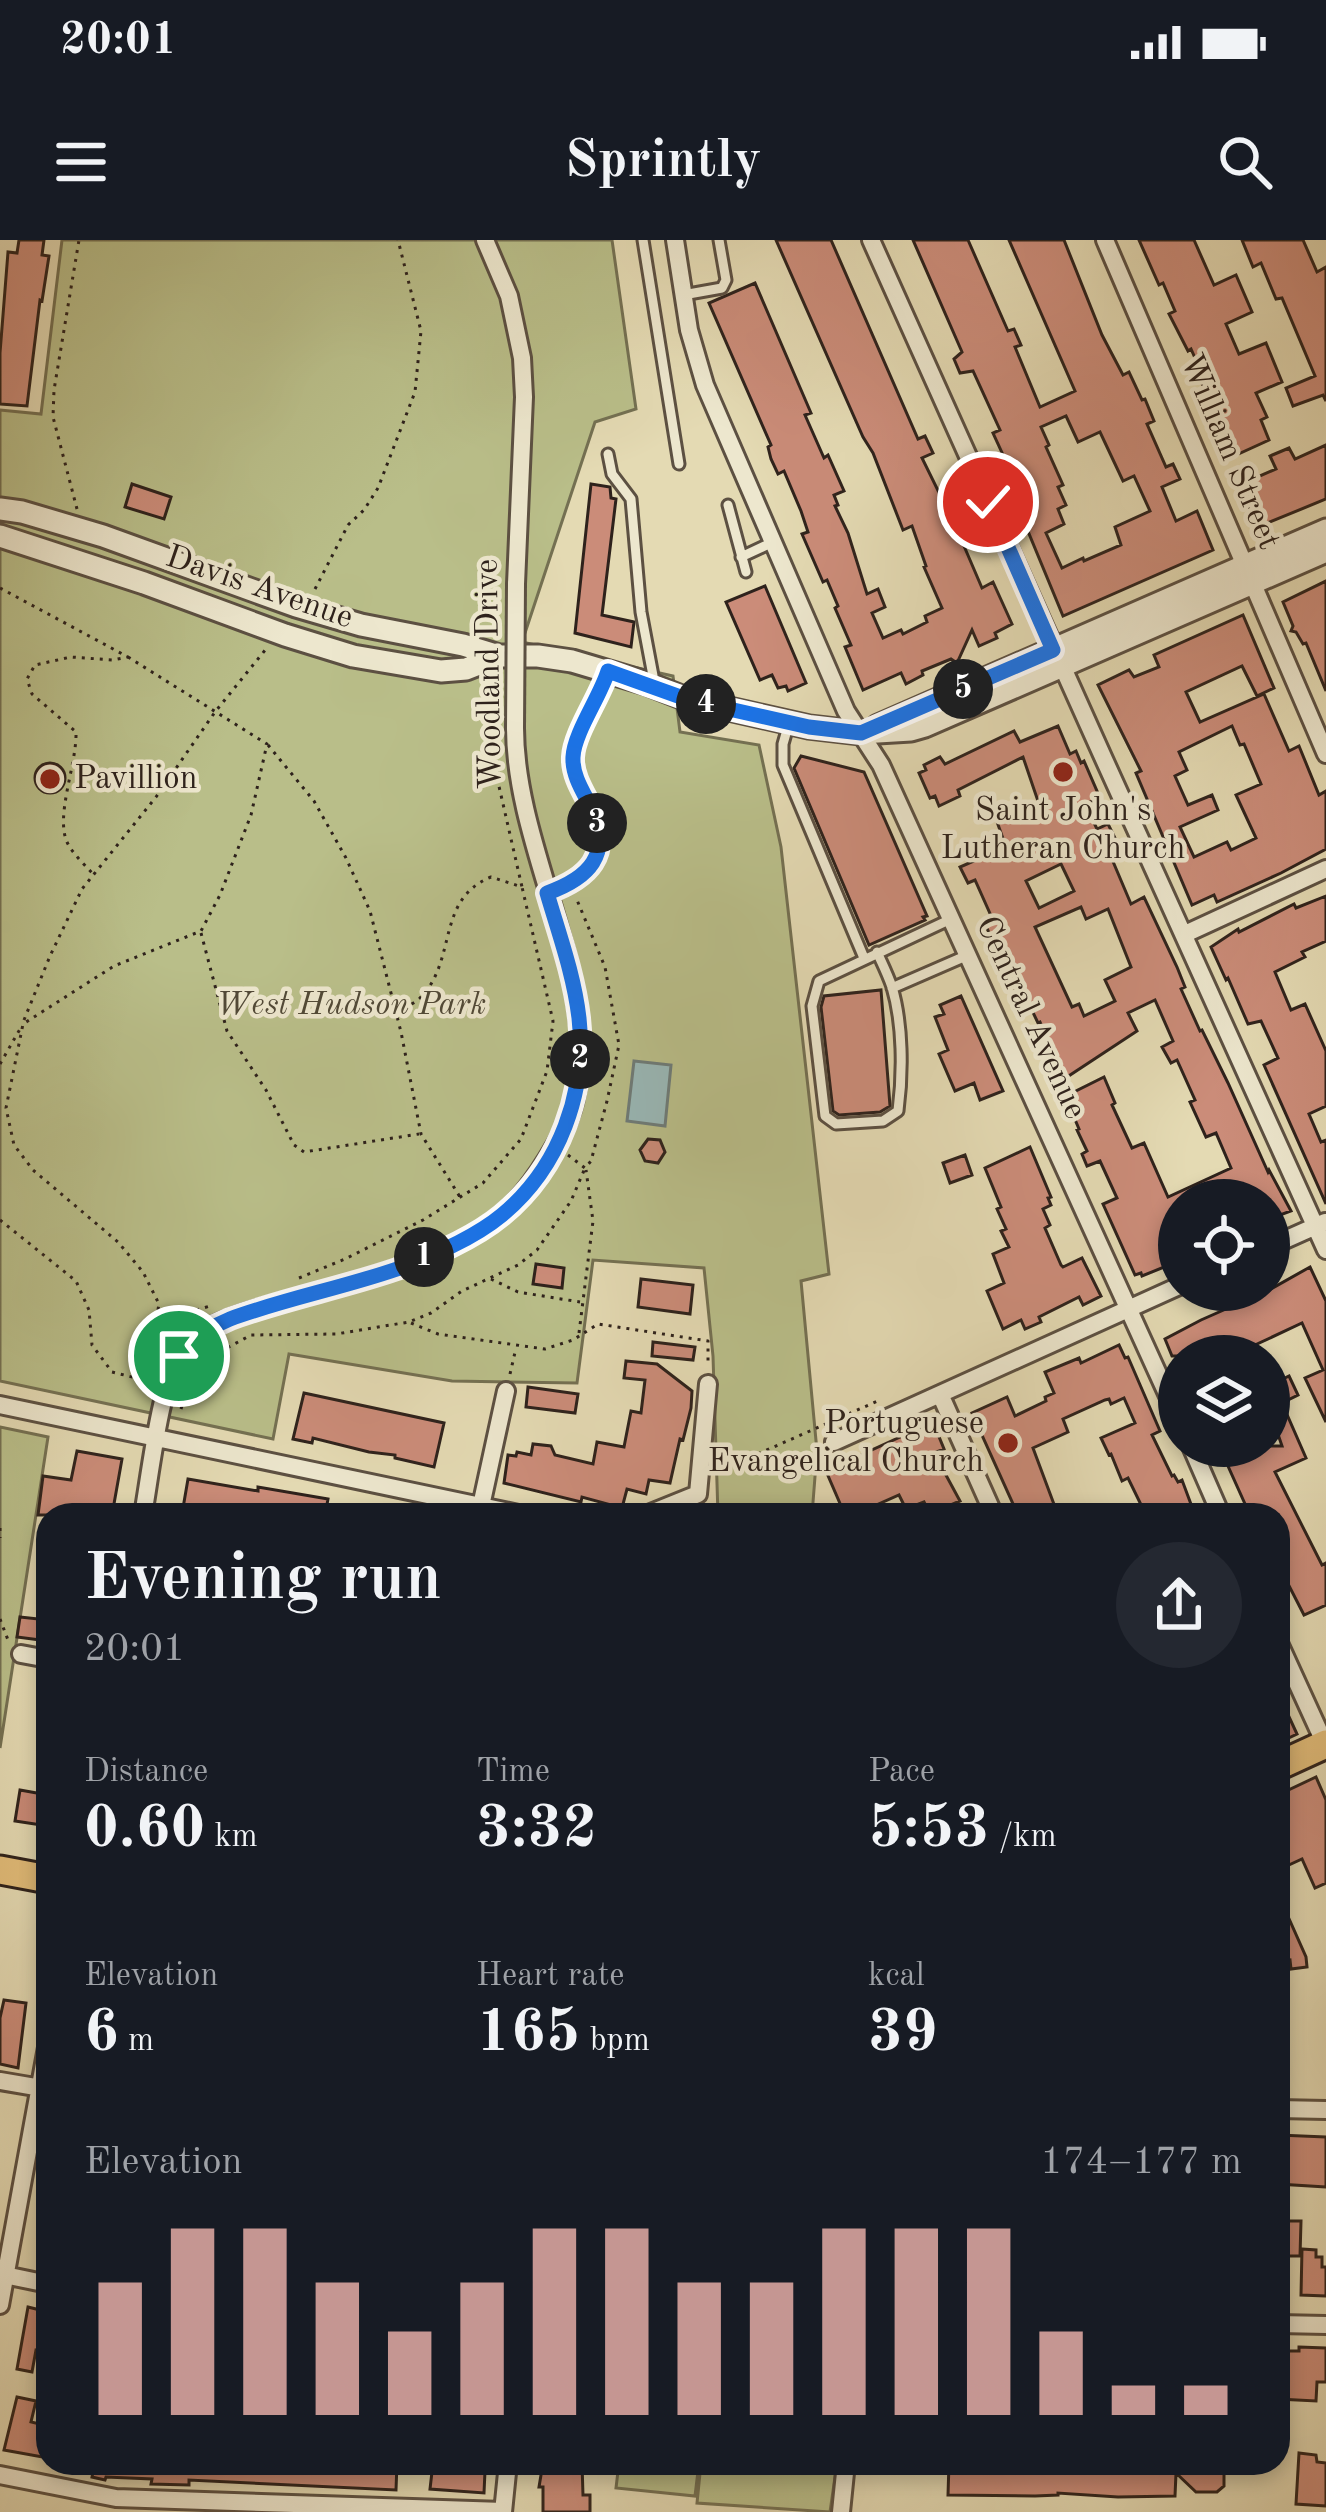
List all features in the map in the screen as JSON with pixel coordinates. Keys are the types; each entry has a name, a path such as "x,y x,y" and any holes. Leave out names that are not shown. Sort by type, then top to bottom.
{"main road":[{"path":"1290,1760 1325,1744"},
{"path":"0,1870 36,1877"}],"street":[{"name":"Woodland Drive","path":"145,1503 173,1368 186,1347 206,1330 243,1314 417,1261 484,1227 531,1184 566,1126 576,1094 580,1056 575,997 519,787 516,584 522,358 508,296 485,240"},
{"name":"Central Avenue","path":"675,240 693,347 705,385 846,711 881,765 1158,1373"},
{"path":"872,240 1057,658 1321,1224 1326,1250"},
{"name":"William Street","path":"1105,240 1326,754"},
{"name":"Davis Avenue","path":"0,509 90,532 340,620 499,656 555,658 689,700 789,723 861,733 918,728 1057,658 1250,574 1326,530"},
{"name":"Davis Avenue","path":"0,536 353,656 441,671 499,656"},
{"name":"Davis Avenue","path":"1250,574 1326,551"},
{"path":"547,893 584,874 599,850 599,831 577,780 573,753 608,671"},
{"path":"1185,934 1326,869"},
{"path":"1290,1238 1321,1224"},
{"path":"835,1442 1158,1295"},
{"path":"694,1502 708,1384"},
{"path":"483,1503 506,1390"},
{"path":"940,1394 989,1503"},
{"path":"0,1405 467,1503"},
{"path":"1200,1467 1216,1503"},
{"path":"21,1654 36,1657"},
{"path":"1290,1667 1325,1744"},
{"path":"0,2081 36,2088"},
{"path":"1290,2109 1326,2110"},
{"path":"0,2305 36,2125"},
{"path":"3,2275 36,2282"},
{"path":"1290,2324 1326,2325"},
{"path":"0,2475 116,2498 229,2507 503,2511 507,2475"},
{"path":"841,2512 845,2475"}],"lane":[{"path":"643,240 679,464"},
{"path":"683,295 722,288 726,280 719,240"},
{"path":"608,454 612,474 631,500 641,612 655,686"},
{"path":"728,506 746,572"},
{"path":"741,557 773,542"},
{"path":"789,723 783,765 864,958"},
{"path":"877,952 892,988 900,1055 898,1111 883,1121 836,1124 825,1116 812,1006 819,981 864,958 877,952 951,919"},
{"path":"892,988 968,955"}],"path":[{"path":"79,240 52,417 79,515"},
{"path":"310,595 348,525 378,488 415,392 421,331 398,240"},
{"path":"0,588 128,657 267,744 314,801 370,911 421,1134 460,1197"},
{"path":"0,1064 23,1024 82,890 266,649"},
{"path":"94,875 66,841 63,808 77,753 76,732 32,694 27,679 35,665 71,657 128,657"},
{"path":"285,1283 423,1220 483,1183 521,1138 548,1071 553,1021 498,782 494,694 480,682"},
{"path":"147,1391 144,1380 159,1304 143,1272 118,1242 33,1170 14,1145 6,1108 23,1024 114,966 201,931 251,815 267,744"},
{"path":"396,1013 420,998 438,970 455,908 475,884 491,877 522,887"},
{"path":"181,1409 203,1360 251,1335 336,1334 409,1322 518,1265 537,1250 571,1202 591,1161 619,1045 605,967 574,893"},
{"path":"201,931 227,1031 266,1090 294,1145 304,1152 421,1134"},
{"path":"568,1155 586,1168 593,1221 579,1336"},
{"path":"0,1220 76,1281 89,1310 92,1345 112,1372 144,1380"},
{"path":"490,1278 518,1292 583,1302"},
{"path":"151,1349 170,1322 184,1313 225,1302"},
{"path":"409,1322 438,1334 544,1349 598,1324 708,1341 708,1384"},
{"path":"506,1390 516,1346"},
{"path":"708,1476 880,1400"},
{"path":"0,1528 0,1538"},
{"path":"0,1619 9,1642 21,1654"}],"green space":[{"name":"West Hudson Park","path":"62,240 612,240 636,409 595,422 522,642 673,676 680,732 759,745 781,847 829,1274 801,1281 817,1451 813,1503 718,1503 713,1356 704,1268 593,1260 577,1383 452,1381 289,1354 273,1439 0,1381 0,410 41,414"},
{"path":"0,1427 48,1437 0,1748"},
{"path":"618,2475 698,2475 695,2496 616,2488"},
{"path":"700,2475 835,2475 830,2512 697,2503"}],"water":[{"path":"634,1061 671,1065 665,1126 627,1121"}],"building":[{"path":"19,240 44,240 42,255 49,256 27,406 0,404 8,252 17,253"},
{"path":"776,240 831,240 918,439 925,436 933,453 922,458 957,521 982,588 993,582 1012,624 979,646 972,630 957,663 951,659 906,684 901,673 863,690 845,647 851,645 838,606 802,534 808,532 801,511 784,471 778,474 771,459 771,445 709,303 755,283 811,413 805,415 844,491 834,495 835,506 867,594 878,589 885,607 872,613 883,638 927,622 925,616 942,608 912,526 903,530"},
{"path":"913,240 968,240 1008,331 1014,329 1021,345 1015,347 1040,407 1075,391 1009,240 1064,240 1102,335 1123,375 1129,372 1145,399 1154,421 1147,424 1166,467 1173,464 1180,479 1162,487 1176,521 1197,511 1213,550 1063,616 1013,495 1020,492 993,433 1000,430 973,371 960,373 954,359 962,352","holes":["1066,416 1078,442 1100,432 1123,481 1134,476 1150,511 1115,527 1121,545 1062,568 1046,533 1064,524 1058,509 1066,505 1041,427"]},
{"path":"1139,240 1194,240 1214,285 1236,275 1252,312 1226,324 1239,354 1266,343 1282,382 1256,393 1267,417 1261,420 1269,440 1234,456 1191,349 1188,351 1169,314 1175,311 1163,283 1159,285"},
{"path":"1242,240 1303,240 1317,272 1326,267 1326,401 1323,395 1293,406 1286,388 1315,376 1282,298 1276,299 1261,263 1253,267"},
{"path":"1326,445 1326,499 1260,526 1255,522 1239,485 1276,469 1270,456 1289,448 1295,459"},
{"path":"132,484 171,497 164,519 125,507"},
{"path":"591,484 610,487 611,498 616,499 602,615 634,622 631,647 575,633"},
{"path":"1326,581 1326,691 1306,643 1291,631 1283,602"},
{"path":"765,586 806,683 788,691 786,686 778,688 772,675 760,680 726,602"},
{"path":"1243,615 1274,688 1257,696 1242,666 1186,692 1200,722 1264,694 1289,751 1299,746 1319,795 1326,791 1326,849 1217,902 1214,895 1192,905 1136,773 1141,771 1098,685 1129,670 1134,677 1159,667 1154,655","holes":["1232,726 1240,745 1244,744 1261,784 1236,795 1256,838 1231,850 1227,842 1194,857 1180,827 1218,810 1212,795 1188,805 1175,776 1187,770 1179,752"]},
{"path":"1058,726 1070,754 1076,751 1084,761 1100,798 1085,804 1097,829 1108,824 1116,840 1106,845 1131,904 1144,897 1200,1031 1274,1179 1207,1179 1231,1168 1216,1133 1206,1137 1177,1060 1171,1063 1162,1047 1173,1041 1155,1000 1128,1013 1137,1031 1061,1081 1055,1069 1050,1071 1042,1052 1051,1048 1040,1022 1021,987 1015,989 984,922 992,918 975,880 968,883 960,867 1006,847 996,819 1039,804 1023,757 958,790 960,796 939,806 919,773 940,757 945,764 1014,731 1020,742","holes":["1061,864 1074,891 1039,908 1026,881","1081,907 1086,919 1108,909 1131,967 1105,980 1115,1001 1084,1016 1079,1004 1072,1007 1035,927"]},
{"path":"801,756 864,772 925,920 869,945 794,768"},
{"name":"Pavillion","path":"50,763 61,767 65,778 61,789 50,793 39,789 35,778 39,767"},
{"path":"1326,896 1326,941 1275,972 1291,1010 1305,1004 1326,1051 1326,1106 1309,1114 1321,1142 1326,1140 1326,1204 1264,1065 1278,1058 1261,1021 1248,1024 1211,947 1294,904 1296,908"},
{"path":"881,990 890,1106 880,1112 839,1115 833,1111 821,1007 824,996"},
{"path":"961,996 1003,1091 980,1100 974,1083 955,1091 939,1054 948,1050 935,1017 944,1014 940,1005"},
{"path":"1104,1077 1132,1148 1144,1143 1160,1179 1158,1270 1142,1276 1135,1275 1103,1204 1117,1198 1100,1161 1087,1166 1082,1154 1087,1151 1068,1095"},
{"path":"648,1139 660,1140 665,1152 658,1163 645,1161 640,1150"},
{"path":"1030,1147 1051,1197 1051,1205 1043,1209 1050,1225 1045,1228 1061,1265 1082,1258 1101,1296 1083,1305 1079,1297 1025,1329 1021,1320 1003,1329 987,1291 1004,1283 993,1254 1009,1247 1001,1231 1006,1229 997,1209 1001,1207 985,1168"},
{"path":"965,1155 972,1175 950,1183 943,1163"},
{"path":"536,1264 564,1268 562,1288 533,1284"},
{"path":"1310,1267 1326,1301 1326,1422 1305,1378 1323,1370 1302,1323 1276,1335 1173,1335 1221,1311 1290,1311 1290,1278"},
{"path":"641,1279 693,1285 690,1314 638,1307"},
{"path":"653,1342 695,1347 693,1360 652,1356"},
{"path":"1119,1345 1158,1426 1152,1435 1158,1447 1158,1467 1168,1467 1178,1482 1182,1480 1191,1503 1140,1503 1128,1478 1122,1481 1101,1438 1135,1423 1124,1398 1111,1404 1105,1400 1063,1419 1068,1432 1033,1448 1054,1503 1013,1503 972,1413 1007,1397 1015,1416 1046,1401 1054,1393 1045,1372 1079,1358 1081,1363"},
{"path":"626,1361 657,1364 692,1391 670,1483 649,1480 646,1494 627,1489 623,1503 604,1503 504,1483 508,1455 531,1455 533,1444 551,1446 555,1455 593,1464 597,1442 624,1447 631,1411 641,1413 645,1380 624,1378"},
{"path":"528,1387 578,1394 575,1413 526,1407"},
{"path":"304,1393 444,1423 434,1467 313,1438 312,1443 293,1439"},
{"path":"1290,1421 1306,1458 1290,1465"},
{"path":"933,1422 944,1449 934,1453 960,1501 903,1503 899,1495 881,1503 840,1503 826,1471"},
{"path":"77,1451 122,1459 114,1503 40,1503 43,1476 71,1480"},
{"path":"1228,1467 1286,1467 1275,1472 1322,1565 1326,1563 1326,1605 1304,1615 1290,1588 1290,1503 1245,1503"},
{"path":"188,1479 328,1499 327,1503 184,1503"},
{"path":"20,1617 36,1619 36,1639 17,1637"},
{"path":"1316,1777 1326,1800 1326,1883 1315,1888 1302,1859 1290,1864 1290,1789"},
{"path":"20,1790 36,1793 36,1824 15,1821"},
{"path":"1290,1921 1307,1967 1291,1969 1290,1960"},
{"path":"4,2000 26,2003 18,2068 0,2064"},
{"path":"1290,2136 1326,2137 1326,2187 1290,2185"},
{"path":"1290,2221 1301,2221 1300,2256 1290,2256"},
{"path":"1302,2249 1316,2250 1316,2257 1322,2257 1326,2296 1301,2295"},
{"path":"28,2307 36,2309 36,2350 32,2372 17,2369"},
{"path":"1299,2347 1326,2348 1326,2382 1317,2382 1316,2401 1290,2400 1290,2351 1299,2351"},
{"path":"17,2397 36,2401 31,2422 36,2423 36,2456 4,2450"},
{"path":"1299,2453 1316,2455 1317,2462 1326,2463 1326,2506 1296,2504"},
{"path":"397,2475 396,2490 189,2480 189,2485 151,2484 152,2479 92,2477"},
{"path":"432,2475 485,2475 484,2493 430,2489"},
{"path":"541,2475 582,2475 590,2512 543,2512 543,2487 539,2487"},
{"path":"949,2475 1176,2475 1175,2496 948,2495"},
{"path":"1178,2475 1224,2475 1224,2486 1217,2492 1196,2492"}],"place":[{"name":"Saint John's Lutheran Church","path":"1063,772"},
{"name":"Pavillion","path":"50,779"},
{"name":"Portuguese Evangelical Church","path":"1008,1443"}],"route":[{"path":"179,1356 206,1330 230,1319 401,1267 466,1238 516,1201 556,1145 576,1094 580,1036 571,977 547,893 576,881 599,850 599,831 572,764 579,734 608,671 689,700 809,727 861,733 1053,650 988,502"}]}
